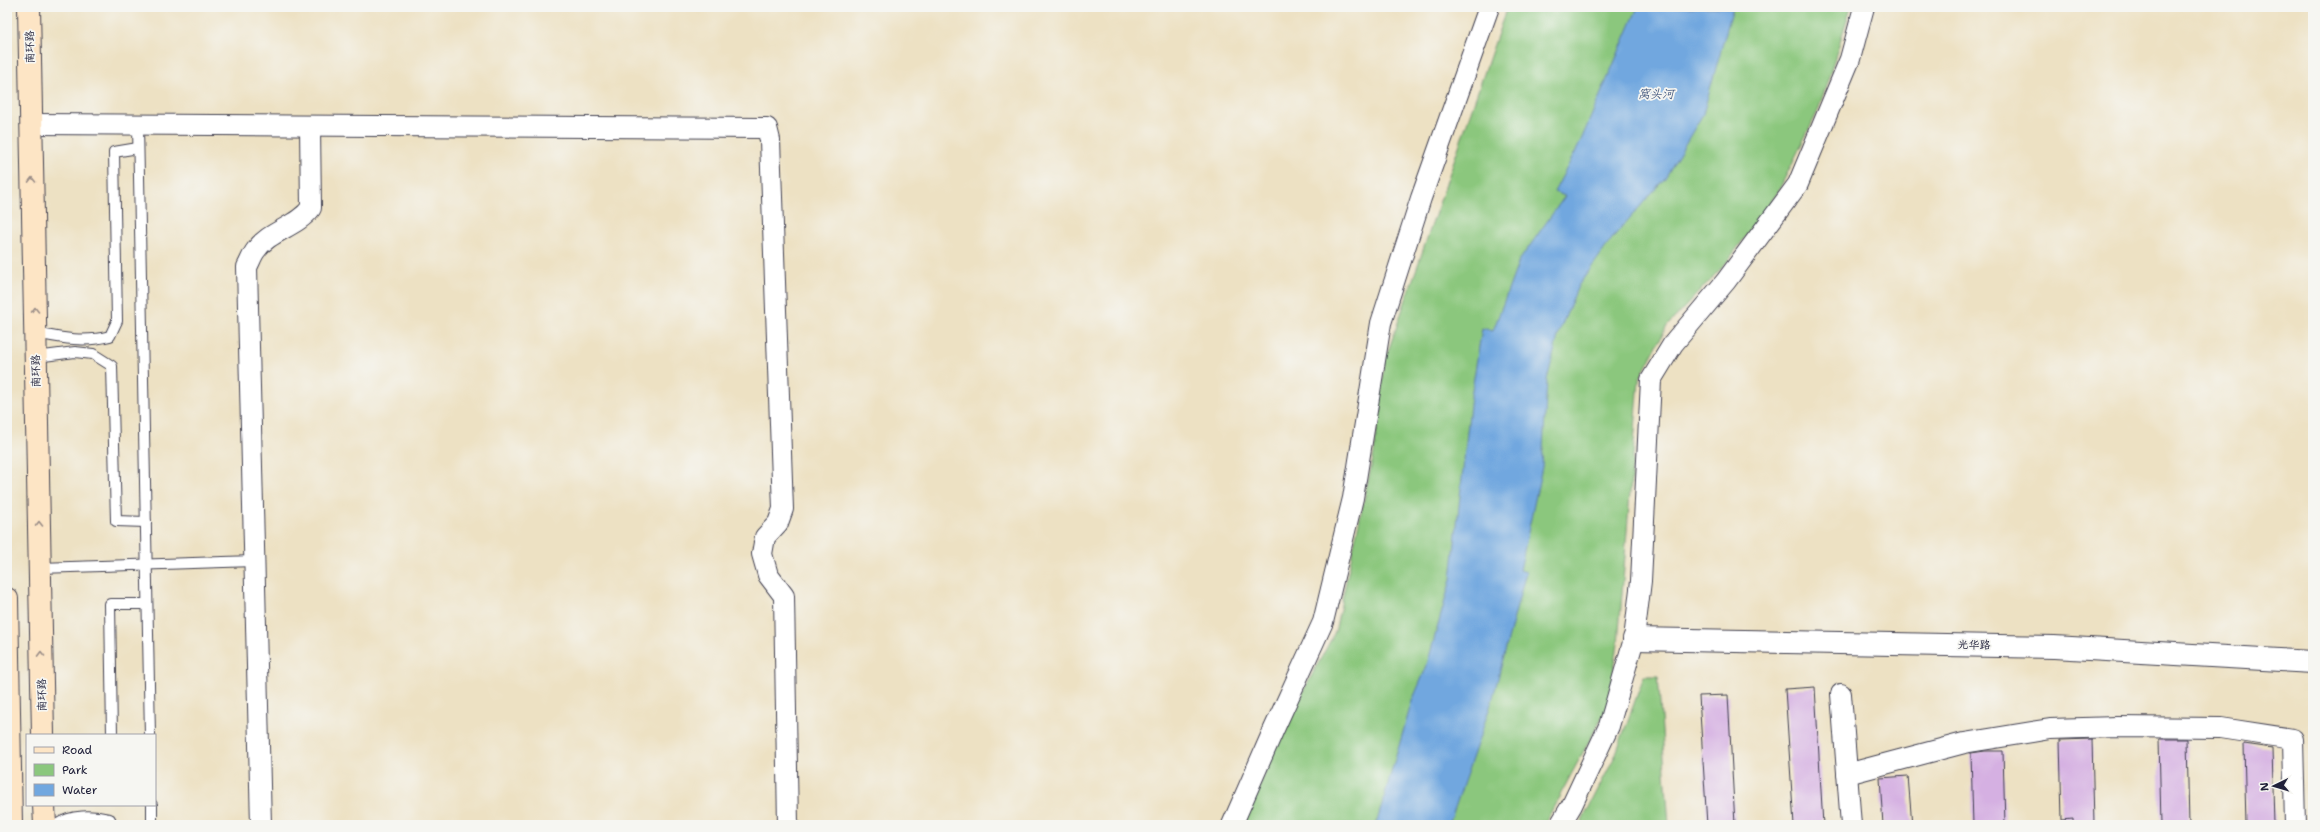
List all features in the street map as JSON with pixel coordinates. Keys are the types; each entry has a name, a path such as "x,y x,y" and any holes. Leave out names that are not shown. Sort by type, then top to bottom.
{"main road":[{"name":"南环路","path":"29,7 43,734"},
{"path":"7,599 12,825"},
{"path":"44,806 45,825"}],"street":[{"path":"1232,825 1323,622 1353,498 1381,323 1421,198 1489,7"},
{"path":"1560,825 1572,805 1609,726 1634,639 1641,581 1651,380 1673,344 1726,281 1798,184 1850,59 1864,7"},
{"path":"31,124 310,127 767,128 770,140 783,509 778,523 765,537 762,554 768,575 784,596 788,825"},
{"path":"261,825 247,267 256,249 273,235 297,222 311,208 310,127"},
{"name":"光华路","path":"1634,639 2054,646 2313,662"},
{"path":"1841,694 1851,825"},
{"path":"1847,774 1964,743 2050,729 2117,727 2221,728 2293,739 2295,825"}],"lane":[{"path":"138,126 150,734"},
{"path":"35,333 75,340 97,340 110,336 117,321 114,152 138,148"},
{"path":"36,357 74,352 93,354 112,366 116,521 146,522"},
{"path":"40,568 254,561"},
{"path":"112,734 110,604 147,604"},
{"path":"152,806 152,825"},
{"path":"56,825 82,816 98,816 110,819 112,825"}],"green space":[{"path":"1507,7 1851,7 1818,111 1778,192 1727,262 1667,326 1639,380 1618,644 1608,706 1544,825 1243,825 1284,727 1335,632 1374,454 1385,360"},
{"path":"1644,676 1658,676 1669,825 1580,825 1615,756"}],"water":[{"name":"窝头河","path":"1638,7 1733,7 1703,114 1665,178 1614,236 1578,286 1559,332 1547,380 1542,467 1520,570 1526,572 1492,701 1449,825 1376,825 1412,701 1426,668 1451,579 1471,396 1482,328 1493,331 1519,261 1565,196 1554,192 1578,147"}],"building":[{"path":"1815,687 1823,825 1794,825 1785,689"},
{"path":"1728,695 1735,825 1707,825 1699,696"},
{"path":"2092,739 2094,825 2073,825 2073,819 2062,820 2060,740"},
{"path":"2159,739 2187,739 2189,825 2161,825"},
{"path":"2244,744 2272,748 2274,825 2246,825"},
{"path":"2003,751 2005,825 1973,825 1971,753"},
{"path":"1908,776 1912,825 1883,825 1880,778"}]}
